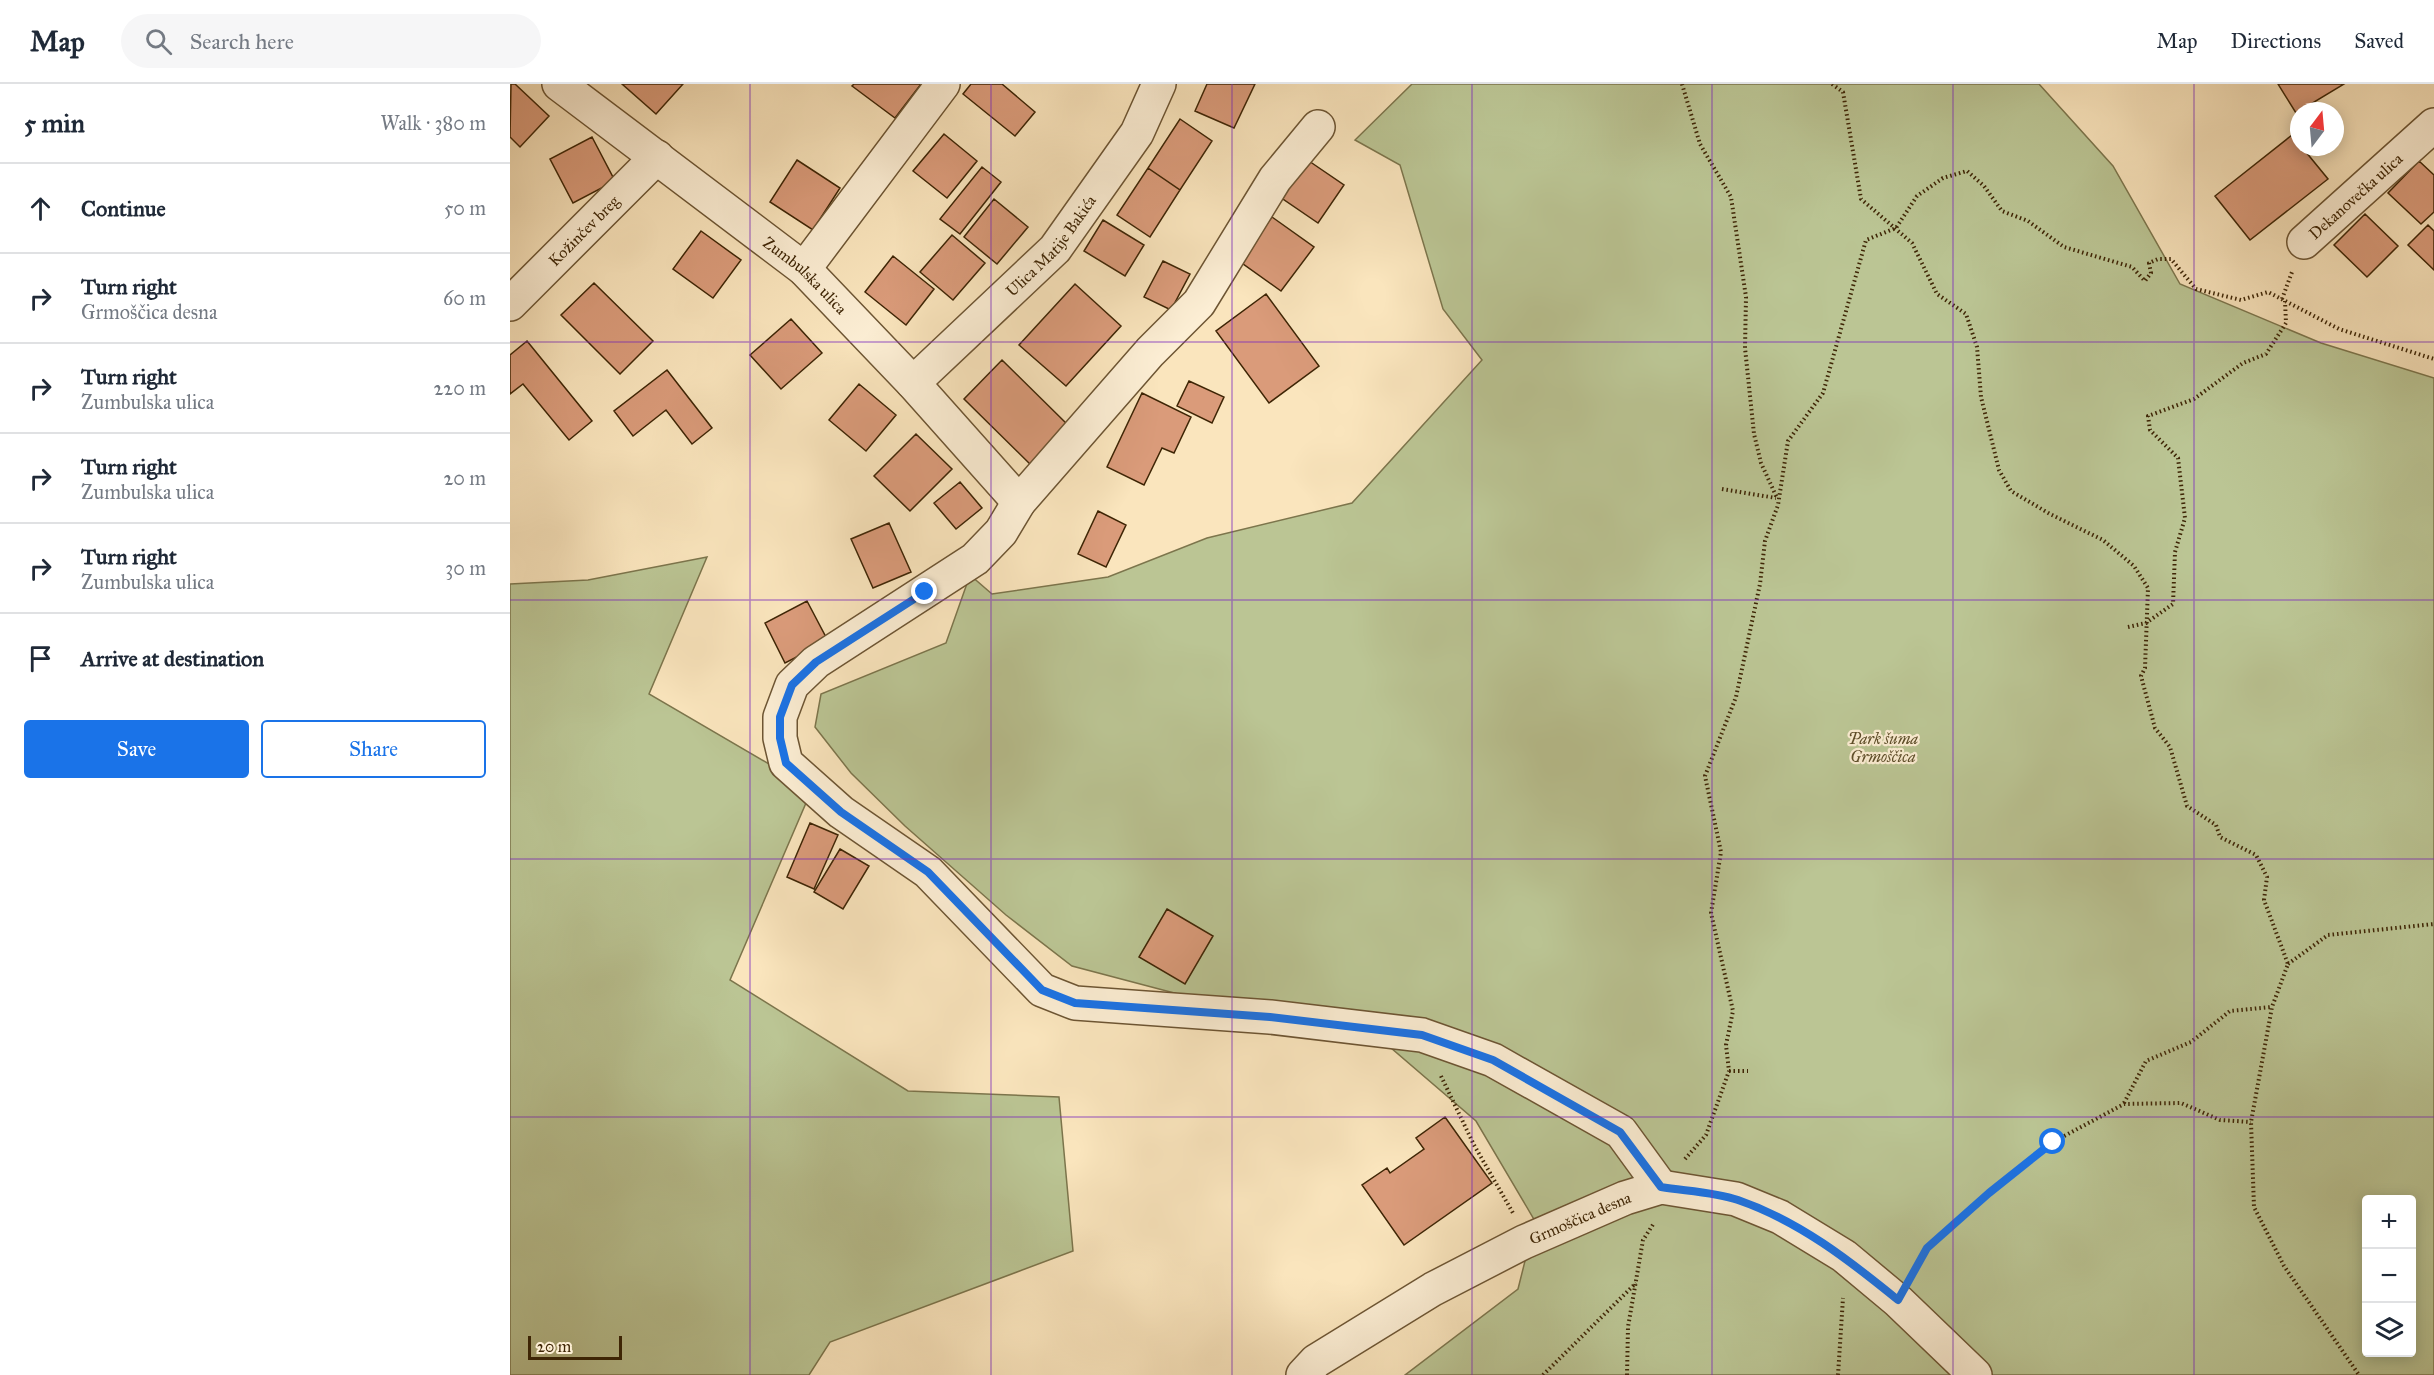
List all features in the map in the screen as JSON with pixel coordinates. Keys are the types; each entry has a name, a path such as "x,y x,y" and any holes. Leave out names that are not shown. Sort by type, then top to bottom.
{"street":[{"name":"Zumbulska ulica","path":"560,84 804,269 913,383 1019,502"},
{"path":"804,269 943,84"},
{"name":"Ulica Matije Bakića","path":"913,383 1055,249 1137,133 1159,84"},
{"name":"Dekanovečka ulica","path":"2304,242 2434,125"},
{"path":"1318,127 1275,179 1200,303 1150,352 1019,502 1001,532 975,559 826,655 792,685 780,717 780,738 786,763 841,812 928,872 1042,990 1075,1003 1270,1017 1422,1035 1493,1060 1620,1132 1661,1187"},
{"name":"Kožinčev breg","path":"510,304 657,157"},
{"name":"Grmoščica desna","path":"1303,1375 1316,1361 1433,1289 1524,1242 1625,1198 1661,1187 1736,1199 1780,1217 1844,1256 1898,1300 1975,1375"}],"path":[{"path":"1627,1375 1628,1327 1643,1240 1666,1205 1661,1187 1706,1135 1729,1071 1726,1045 1734,1011 1711,913 1721,852 1705,776 1736,697 1760,584 1765,541 1778,505 1761,463 1754,434 1745,348 1746,297 1731,196 1700,144 1682,84"},
{"path":"1832,84 1843,92 1861,199 1912,243 1937,294 1966,314 1977,347 1981,397 1996,460 2011,490 2050,514 2103,540 2134,566 2148,588 2145,668 2141,676 2155,728 2170,747 2187,806 2216,825 2220,837 2256,855 2267,877 2264,900 2288,964"},
{"path":"1777,498 1788,441 1822,393 1866,240 1896,228 1917,196 1943,178 1967,171 1984,186 2002,211 2028,221 2064,247 2132,267 2145,281 2151,273 2149,263 2158,259 2171,259 2196,289 2241,300 2268,292 2339,329 2434,359"},
{"path":"2128,627 2146,623 2172,604 2175,552 2185,518 2178,458 2150,430 2148,416 2194,399 2243,363 2266,354 2286,323 2285,301"},
{"path":"1722,489 1777,498"},
{"path":"2359,1375 2284,1266 2253,1207 2251,1122 2272,1007 2288,964 2328,935 2434,924"},
{"path":"2124,1104 2146,1061 2192,1042 2230,1011 2272,1007"},
{"path":"1422,1035 1474,1145 1520,1224 1524,1242"},
{"path":"1729,1071 1748,1071"},
{"path":"1898,1300 1927,1248 1989,1193 2053,1142 2124,1104 2181,1103 2220,1120 2251,1122"},
{"path":"1838,1375 1844,1256"},
{"path":"1544,1375 1637,1282"}],"green space":[{"name":"Park šuma Grmoščica","path":"1412,84 2039,84 2113,166 2180,284 2321,343 2434,378 2434,1375 1405,1375 1518,1289 1535,1221 1476,1121 1377,1036 1178,994 1072,966 1006,915 905,826 851,773 815,727 821,694 946,643 970,575 992,594 1108,577 1207,538 1352,503 1482,360 1443,309 1400,165 1355,140"},
{"path":"707,557 649,694 812,789 730,980 908,1091 1059,1097 1073,1251 830,1342 809,1375 510,1375 510,584 588,580"}],"building":[{"path":"511,84 515,84 549,116 520,147 510,137"},
{"path":"622,84 683,84 656,114"},
{"path":"854,84 921,84 895,118 852,86"},
{"path":"971,84 1002,84 1035,112 1015,136 963,94"},
{"path":"1207,84 1255,84 1234,128 1195,111"},
{"path":"2278,84 2344,84 2314,102 2290,103"},
{"path":"1180,119 1212,141 1180,190 1148,168"},
{"path":"944,134 977,161 947,198 913,171"},
{"path":"592,137 615,181 573,203 550,159"},
{"path":"2290,137 2290,156 2309,156 2328,179 2250,240 2215,196"},
{"path":"1306,159 1344,185 1318,223 1280,197"},
{"path":"797,160 840,188 813,230 770,202"},
{"path":"2419,161 2434,175 2434,212 2421,224 2388,193"},
{"path":"982,167 1001,182 960,234 940,219"},
{"path":"1148,168 1180,190 1150,237 1117,215"},
{"path":"994,199 1028,227 997,264 964,237"},
{"path":"2365,214 2398,246 2367,277 2334,245"},
{"path":"1272,217 1314,247 1281,291 1239,261"},
{"path":"1103,220 1144,245 1125,276 1084,251"},
{"path":"2428,225 2434,231 2434,270 2408,245"},
{"path":"701,231 741,260 713,298 673,269"},
{"path":"952,235 985,263 953,300 920,272"},
{"path":"893,256 934,289 906,325 865,292"},
{"path":"1163,261 1190,274 1171,310 1144,297"},
{"path":"594,283 653,341 620,374 561,315"},
{"path":"1075,284 1121,326 1066,386 1019,345"},
{"path":"1266,294 1319,366 1269,403 1216,331"},
{"path":"791,319 822,353 781,389 750,355"},
{"path":"527,341 592,421 569,440 523,384 510,394 510,355"},
{"path":"1002,360 1071,428 1033,467 964,399"},
{"path":"667,370 712,428 692,444 666,410 633,436 614,411"},
{"path":"1189,381 1224,397 1212,423 1177,406"},
{"path":"859,384 896,415 866,451 829,420"},
{"path":"1142,393 1191,417 1174,453 1162,448 1144,485 1107,467"},
{"path":"916,434 952,469 910,511 874,476"},
{"path":"960,482 982,508 956,529 934,503"},
{"path":"1098,511 1126,525 1106,567 1078,554"},
{"path":"889,523 911,572 873,588 851,539"},
{"path":"807,601 828,641 785,663 765,623"},
{"path":"810,823 838,835 814,889 787,877"},
{"path":"840,849 869,866 843,909 814,892"},
{"path":"1167,909 1213,936 1185,984 1139,957"},
{"path":"1445,1117 1492,1183 1404,1245 1362,1185 1387,1168 1390,1173 1424,1149 1416,1138"}],"route":[{"path":"925,592 816,662 792,685 780,717 780,738 786,763 841,812 928,872 1042,990 1075,1003 1270,1017 1422,1035 1453,1044 1493,1060 1620,1132 1661,1187 1736,1199 1780,1217 1844,1256 1898,1300 1927,1248 1989,1193 2053,1142"}]}
